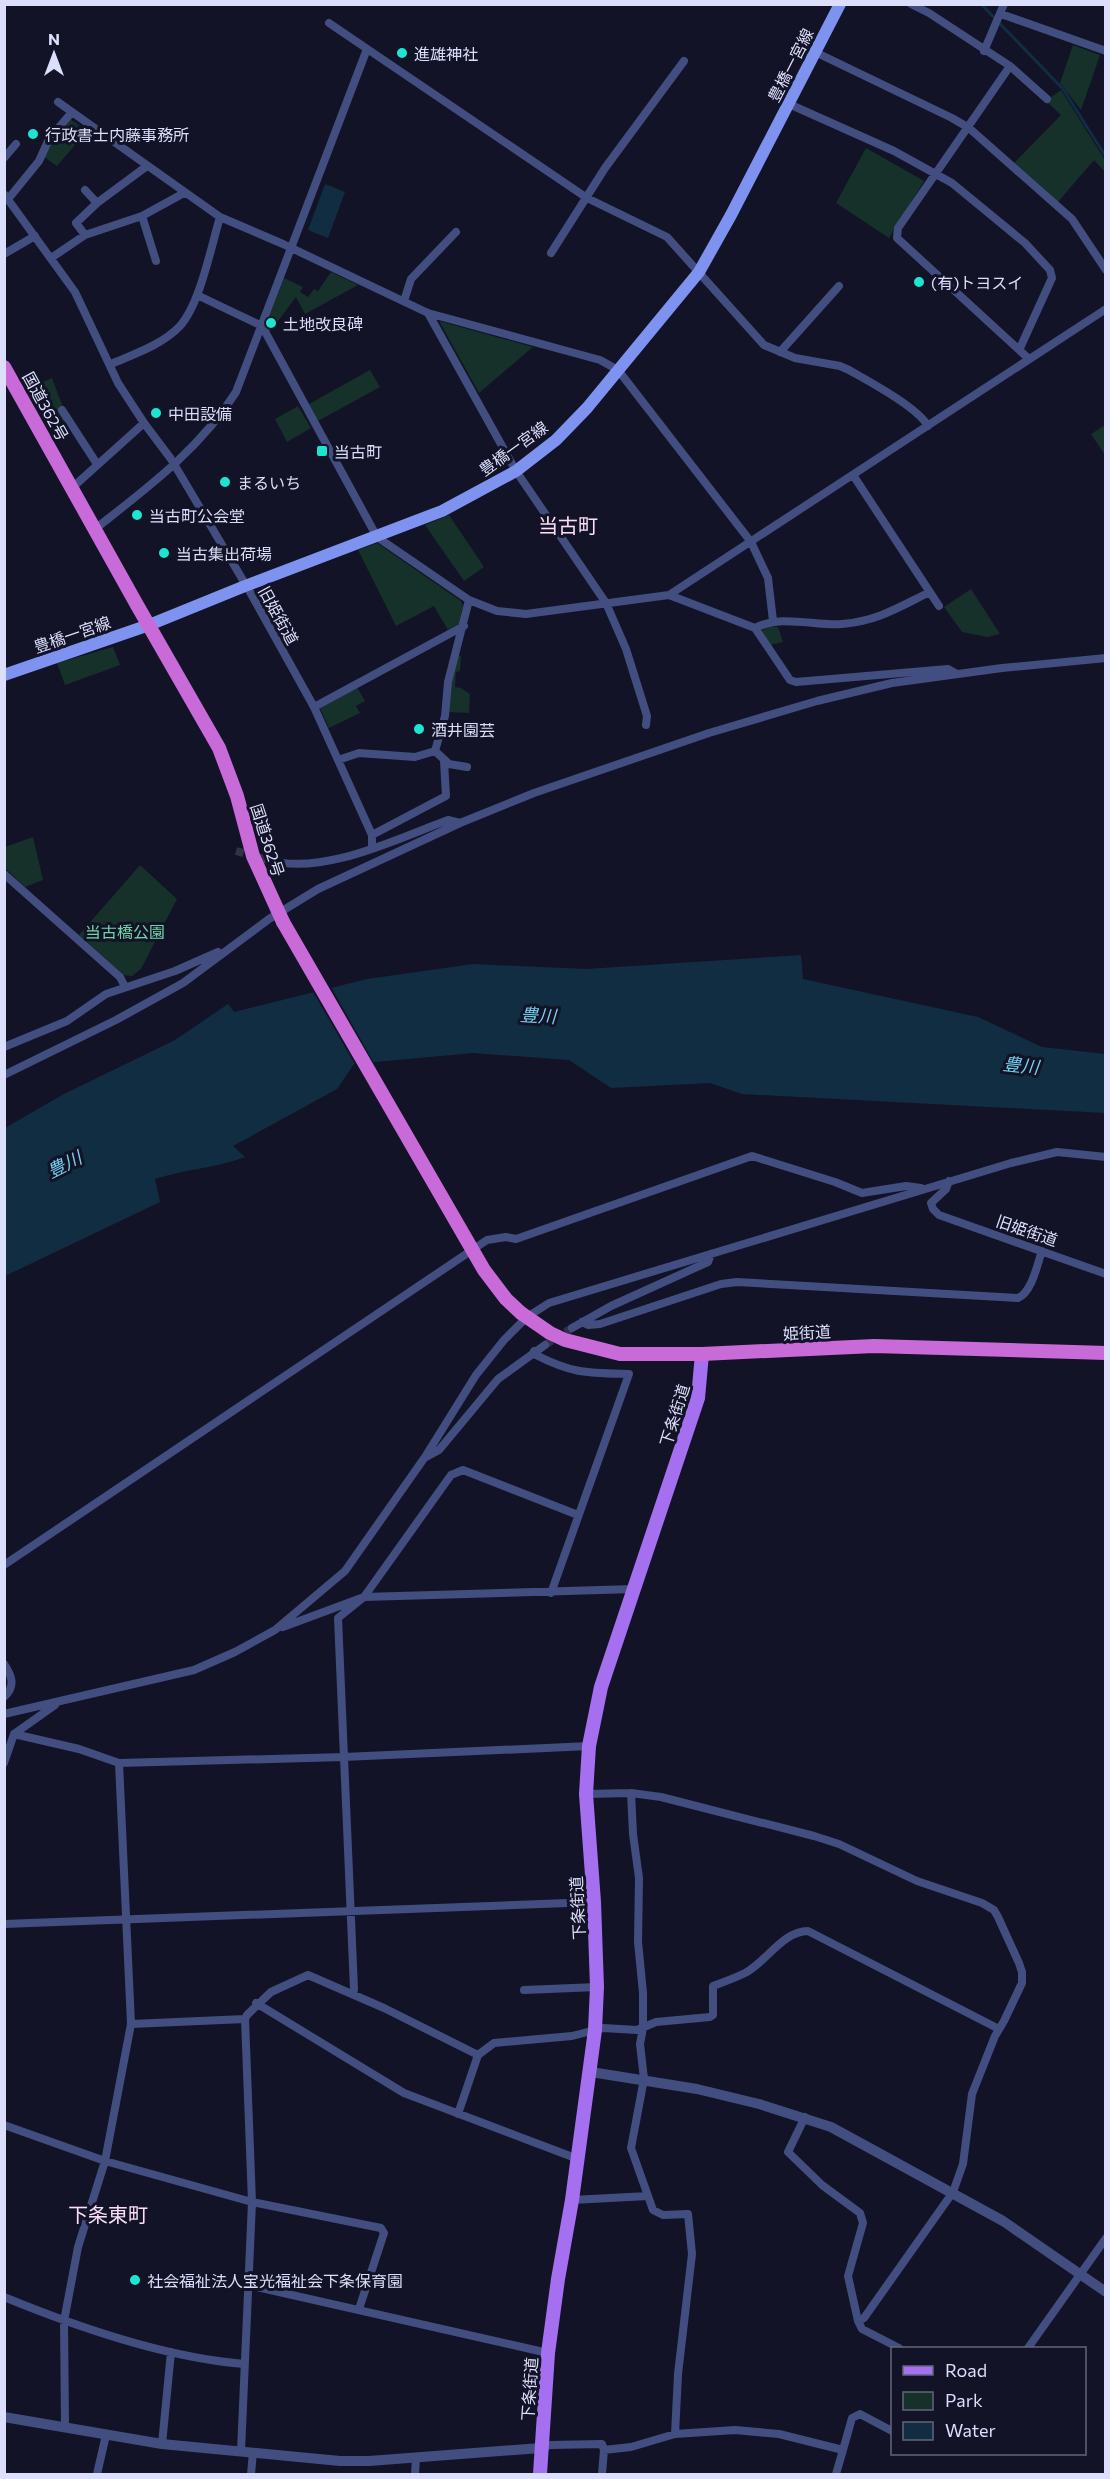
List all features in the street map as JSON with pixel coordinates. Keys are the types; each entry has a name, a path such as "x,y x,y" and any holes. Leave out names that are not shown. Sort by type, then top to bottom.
{"highway":[{"name":"国道362号","path":"4,366 219,748 237,796 253,856 281,917 484,1270 506,1299 524,1315"},
{"name":"姫街道","path":"524,1315 565,1340 620,1354 702,1354 874,1346 1106,1353"}],"main road":[{"name":"豊橋一宮線","path":"4,675 149,626 245,586 442,512 516,471 556,440 587,408 699,272 840,4"},
{"name":"下条街道","path":"540,2475 548,2353 591,2072 595,2030 597,1987 594,1902 586,1794 589,1746 601,1687 698,1398 702,1354"}],"street":[{"path":"911,4 929,13 1010,66 1047,99"},
{"path":"984,51 1004,4"},
{"path":"1000,15 1106,51"},
{"path":"328,23 587,198 668,237 759,342 795,358 840,366 849,370 910,408 924,418 928,426"},
{"path":"95,529 175,465 221,415 236,392 367,49"},
{"path":"815,52 952,117 969,128 1072,219 1106,270"},
{"path":"551,253 605,168 684,61"},
{"path":"1010,66 937,175 898,228 897,238 1020,348 1029,359"},
{"path":"58,102 220,218 292,248 428,313 600,360 618,370 751,542 768,578 773,621"},
{"path":"789,104 894,151 952,183 1014,233 1050,270 1051,281 1020,348"},
{"path":"7,196 39,161 49,139 72,112"},
{"path":"4,158 16,144"},
{"path":"85,235 76,224 97,203 147,166"},
{"path":"85,190 97,203"},
{"path":"51,258 85,235 142,216 184,193"},
{"name":"旧姫街道","path":"7,196 75,292 118,383 175,465 314,707 372,835 372,847"},
{"path":"142,216 156,261"},
{"path":"111,364 149,348 181,325 197,295 220,218"},
{"path":"404,301 411,279 456,232"},
{"path":"4,254 36,236"},
{"path":"780,352 839,286"},
{"path":"197,295 262,326 377,537 469,600 490,609 511,614 669,595 1106,309"},
{"path":"428,313 516,471 606,603 628,654 647,716 646,725"},
{"path":"62,410 97,464"},
{"path":"73,487 144,423"},
{"path":"853,475 939,606"},
{"path":"755,628 773,621 823,624 858,622 884,616 930,592"},
{"path":"669,595 755,628 785,675 796,682 948,669 953,669 957,674"},
{"path":"435,751 445,716 448,682 469,600"},
{"path":"314,707 464,626"},
{"path":"4,1075 116,1020 183,983 232,946 281,917 318,889 460,823 534,793 709,733 817,701 892,683 1106,658"},
{"path":"338,760 359,753 415,757 435,751"},
{"path":"435,751 444,761 467,766"},
{"path":"372,835 446,796 444,761"},
{"path":"268,860 284,864 313,864 372,847 448,820 460,823"},
{"path":"4,874 120,977 125,987"},
{"path":"4,1047 67,1021 106,994 175,971 232,946"},
{"path":"275,1630 345,1571 425,1457 476,1375 524,1315 549,1303 949,1181 1058,1152 1106,1157"},
{"path":"4,1565 487,1240 506,1237 516,1239 752,1156 835,1182 862,1193 906,1186 927,1188"},
{"name":"旧姫街道","path":"949,1181 946,1189 931,1203 939,1215 1106,1274"},
{"path":"582,1322 588,1325 600,1324 721,1284 737,1282 1018,1298 1024,1296 1028,1289 1042,1251"},
{"path":"572,1328 611,1306 708,1262 711,1254"},
{"path":"425,1457 439,1450 498,1379 545,1345"},
{"path":"534,1351 539,1356 569,1370 629,1374 551,1593"},
{"path":"352,1994 354,1989 338,1617 364,1597 451,1475 463,1470 578,1515"},
{"path":"4,1714 194,1670 235,1652 275,1630 364,1597 634,1589"},
{"path":"4,1664 11,1675 12,1690 4,1697"},
{"path":"4,1763 6,1745 15,1734 61,1701"},
{"path":"15,1734 79,1749 119,1763 344,1757 589,1746"},
{"path":"65,2426 64,2321 78,2247 105,2161 131,2024 119,1763"},
{"path":"631,1793 633,1834 639,1878 638,1942 643,1993 643,2028 640,2044 644,2079 631,2148 653,2210 658,2214 688,2214 692,2254 678,2374 675,2434"},
{"path":"586,1794 631,1793 661,1797 839,1844 917,1881 970,1899 994,1910 1022,1972 1022,1983 999,2029 972,2094 963,2164 953,2192 864,2318 858,2321"},
{"path":"4,1924 594,1902"},
{"path":"458,2114 478,2055 494,2043 572,2037 603,2028 637,2030 656,2022 710,2017 713,2015 713,1986 746,1972 801,1931 808,1931 999,2029"},
{"path":"241,2451 252,2202 244,2019 256,2003 271,1992 308,1975 478,2055"},
{"path":"524,1990 597,1987"},
{"path":"256,2003 404,2093 578,2159"},
{"path":"131,2024 244,2019"},
{"path":"591,2072 697,2089 805,2117 854,2137 1004,2220 1106,2292"},
{"path":"805,2117 788,2152 822,2185 860,2213 863,2223 848,2276 858,2321 862,2329 895,2347"},
{"path":"4,2125 105,2161 252,2202 381,2228 384,2233 359,2309"},
{"path":"572,2200 648,2196"},
{"path":"1029,2347 1106,2238"},
{"path":"248,2285 548,2353"},
{"path":"4,2297 64,2321 171,2352 245,2364"},
{"path":"162,2444 171,2352"},
{"path":"836,2475 852,2418 860,2414 891,2430"},
{"path":"4,2417 162,2444 340,2460 416,2457 542,2448 550,2445 602,2444 604,2450 603,2475"},
{"path":"604,2450 631,2447 675,2434 757,2431 779,2434 843,2450"},
{"path":"97,2475 106,2434"},
{"path":"251,2475 253,2452"},
{"path":"415,2475 416,2457"}],"green space":[{"path":"1073,45 1100,55 1081,110 1060,83"},
{"path":"1061,90 1105,160 1105,172 1094,160 1058,202 1014,163 1061,115 1046,101"},
{"path":"70,119 87,131 57,166 44,157 52,140"},
{"path":"866,148 924,181 889,238 836,203"},
{"path":"331,272 358,285 305,314 296,297 269,333 265,327 284,278 303,287 300,292 308,297 314,289 318,291"},
{"path":"439,321 533,347 479,393"},
{"path":"370,370 380,387 318,421 309,404"},
{"path":"52,378 70,426 59,418 47,423 28,389"},
{"path":"298,406 311,428 287,442 275,419"},
{"path":"1106,426 1105,455 1091,434"},
{"path":"449,515 484,567 464,581 425,525"},
{"path":"377,543 461,601 463,605 459,624 448,630 434,606 396,626 358,550"},
{"path":"971,589 1000,634 987,637 962,632 944,607"},
{"path":"767,626 778,627 783,642 770,645 762,631"},
{"path":"113,647 120,665 65,685 57,663"},
{"path":"458,655 461,656 460,671 456,672 455,687 470,694 469,713 448,712 450,682"},
{"path":"357,687 365,701 356,706 360,713 329,728 320,708"},
{"path":"33,837 43,880 25,887 5,868 5,847"},
{"name":"当古橋公園","path":"140,865 177,899 141,969 132,976 124,975 79,935"}],"water":[{"path":"325,184 345,192 328,238 308,230"},
{"name":"豊川","path":"801,955 803,979 978,1017 1042,1047 1105,1054 1105,1113 742,1094 710,1083 611,1088 569,1060 473,1053 354,1064 337,1089 233,1146 245,1157 155,1179 160,1202 5,1276 5,1128 62,1095 175,1040 228,1004 234,1012 367,979 473,964 586,969"}],"pier":[{"path":"330,985 375,1065 356,1066 312,990"}],"waterway":[{"path":"981,4 1063,89 1106,157"}],"tunnel":[{"path":"236,851 268,860"},
{"path":"545,1345 572,1328"}],"place":[{"name":"進雄神社","path":"402,53"},
{"name":"行政書士内藤事務所","path":"33,134"},
{"name":"(有)トヨスイ","path":"919,282"},
{"name":"土地改良碑","path":"271,323"},
{"name":"中田設備","path":"156,413"},
{"name":"当古町","path":"322,451"},
{"name":"まるいち","path":"225,482"},
{"name":"当古町公会堂","path":"137,515"},
{"name":"当古集出荷場","path":"164,553"},
{"name":"酒井園芸","path":"419,729"},
{"name":"社会福祉法人宝光福祉会下条保育園","path":"135,2280"}],"district":[{"name":"当古町","path":"568,525"},
{"name":"下条東町","path":"108,2214"}]}
